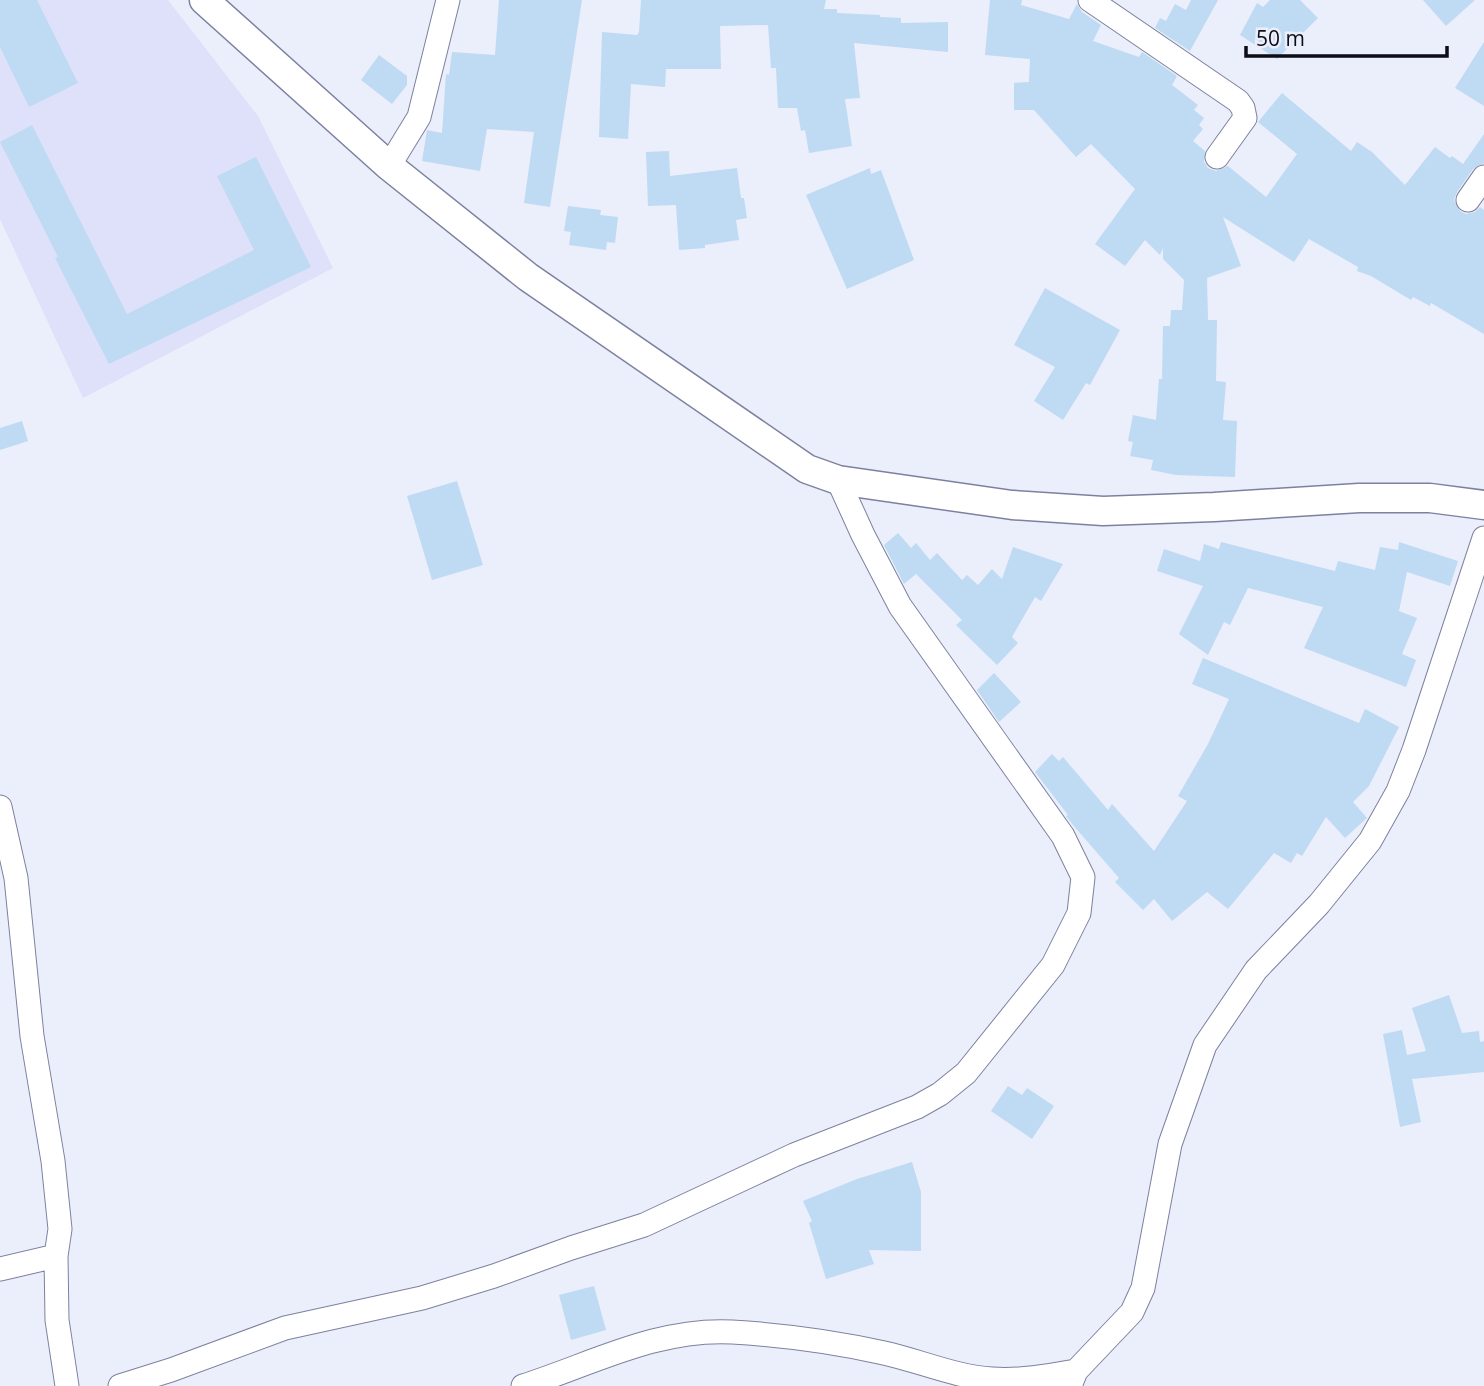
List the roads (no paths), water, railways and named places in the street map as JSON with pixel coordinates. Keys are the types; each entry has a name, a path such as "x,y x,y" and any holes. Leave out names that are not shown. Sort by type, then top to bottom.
{"street":[{"path":"204,0 389,166 539,285 807,469 838,480 1012,505 1103,511 1371,498 1430,498 1484,505"},
{"path":"389,166 419,117 448,0"},
{"path":"1090,0 1237,101 1243,108 1245,118 1217,157"},
{"path":"1468,200 1484,177"},
{"path":"120,1386 285,1328 422,1297 494,1276 643,1225 794,1155 917,1107 940,1094 965,1073 1053,965 1079,913 1083,877 1063,836 900,606 838,480"},
{"path":"523,1386 612,1352 669,1336 730,1332 816,1341 884,1353 990,1379 1073,1378 1132,1312 1143,1288 1170,1143 1205,1045 1256,971 1319,904 1370,841 1398,790 1414,750 1484,538"},
{"path":"0,807 16,878 32,1036 53,1161 60,1229 56,1256 57,1320 67,1386"},
{"path":"0,1269 56,1256"}]}
